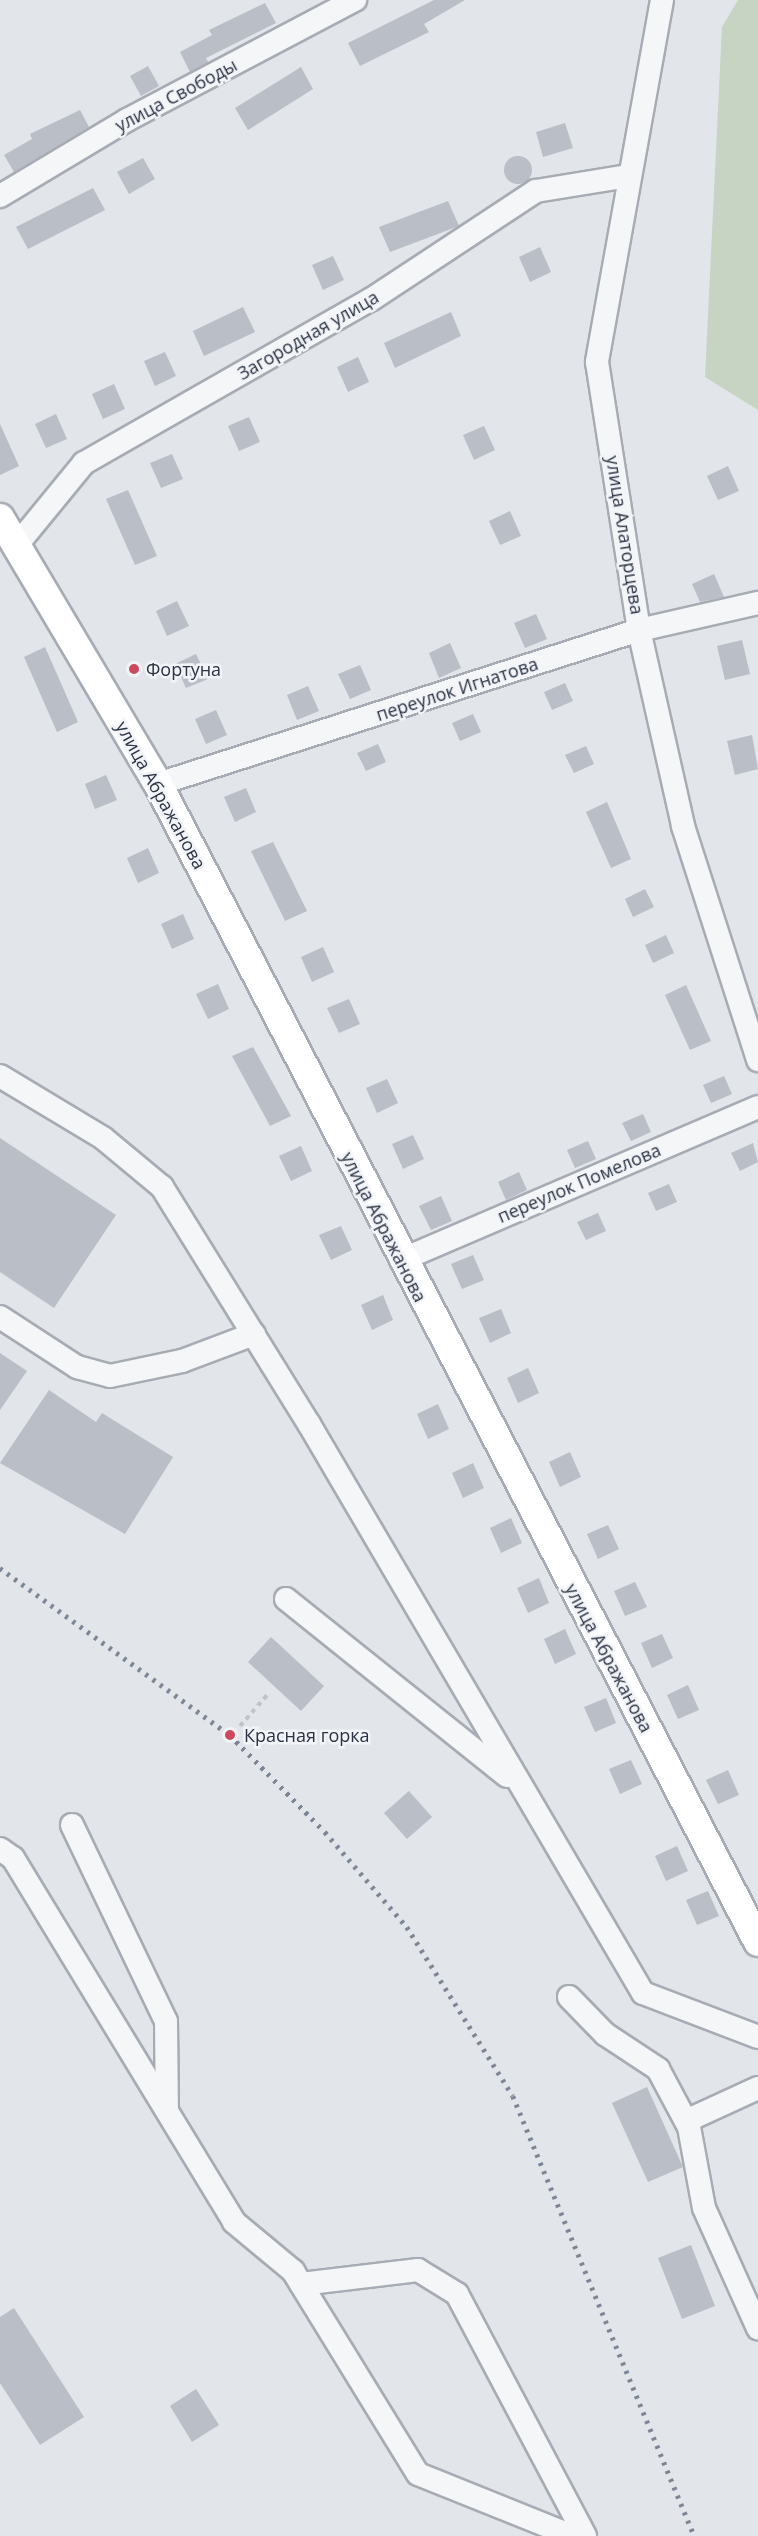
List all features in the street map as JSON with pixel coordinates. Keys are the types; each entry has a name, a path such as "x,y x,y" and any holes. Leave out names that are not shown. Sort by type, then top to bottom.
{"main road":[{"name":"улица Абражанова","path":"0,518 158,784 401,1260 754,1924"}],"street":[{"name":"улица Свободы","path":"0,196 127,120 355,0"},
{"name":"улица Алаторцева","path":"662,0 597,362 639,630 683,826 758,1060"},
{"name":"Загородная улица","path":"16,546 84,463 372,299 536,191 629,176"},
{"name":"переулок Игнатова","path":"158,784 639,630 758,603"},
{"path":"0,1076 103,1138 162,1187 254,1335 513,1780 643,1993 758,2037"},
{"name":"переулок Помелова","path":"401,1260 758,1107"},
{"path":"0,1317 77,1367 110,1376 182,1361 254,1335"},
{"path":"286,1599 513,1780"},
{"path":"72,1825 166,2021 167,2112"},
{"path":"0,1850 13,1858 234,2222 293,2271 418,2475 572,2536"},
{"path":"569,1996 605,2034 657,2070 686,2121 704,2208 758,2328"},
{"path":"686,2121 758,2089"},
{"path":"302,2284 418,2270 458,2294 585,2536"}],"path":[{"path":"240,1726 269,1693"}],"green space":[{"path":"738,0 758,0 758,410 705,377 722,27"}],"building":[{"path":"434,0 465,0 424,24 429,32 360,66 348,43"},
{"path":"265,3 276,23 206,58 208,62 190,72 180,52 212,35 209,30"},
{"path":"148,66 159,86 141,96 130,76"},
{"path":"301,67 313,89 248,130 235,108"},
{"path":"80,110 89,127 14,172 4,155 32,139 30,134"},
{"path":"565,123 573,148 543,157 536,132"},
{"path":"518,156 528,160 532,170 528,180 518,184 508,180 504,170 508,160"},
{"path":"143,158 155,179 129,194 117,172"},
{"path":"93,188 105,210 28,249 16,227"},
{"path":"448,201 459,226 390,252 379,227"},
{"path":"540,247 551,272 530,282 519,257"},
{"path":"333,256 344,280 323,290 312,265"},
{"path":"243,307 255,332 204,356 193,331"},
{"path":"451,312 461,336 395,368 384,343"},
{"path":"165,352 176,376 155,386 144,361"},
{"path":"358,357 369,382 348,392 337,367"},
{"path":"114,384 125,409 103,419 92,394"},
{"path":"56,414 67,439 46,448 35,424"},
{"path":"249,417 260,442 239,451 228,426"},
{"path":"0,424 19,466 0,475"},
{"path":"484,426 495,450 474,460 463,435"},
{"path":"172,454 183,479 161,488 150,463"},
{"path":"728,466 739,491 718,500 707,476"},
{"path":"128,490 157,556 135,565 106,499"},
{"path":"510,511 521,536 500,545 489,521"},
{"path":"714,574 724,597 700,602 692,584"},
{"path":"177,601 189,626 167,636 156,611"},
{"path":"536,614 547,639 525,648 514,623"},
{"path":"742,640 750,674 725,680 717,646"},
{"path":"450,643 461,668 439,678 429,653"},
{"path":"45,647 78,722 57,732 24,657"},
{"path":"196,654 208,679 186,688 175,664"},
{"path":"360,665 371,690 350,699 338,674"},
{"path":"565,683 573,701 552,710 544,692"},
{"path":"308,686 319,711 297,720 287,695"},
{"path":"216,710 227,735 206,744 195,719"},
{"path":"473,714 481,732 460,741 452,723"},
{"path":"752,735 758,769 735,775 727,741"},
{"path":"378,744 386,762 366,771 357,753"},
{"path":"586,746 594,764 574,773 565,755"},
{"path":"106,775 117,800 95,809 85,784"},
{"path":"246,788 256,812 235,822 224,797"},
{"path":"607,802 631,859 611,868 586,812"},
{"path":"273,842 307,911 285,921 251,851"},
{"path":"148,848 159,873 138,883 127,858"},
{"path":"645,889 654,907 633,917 625,899"},
{"path":"183,914 194,939 172,949 161,924"},
{"path":"666,935 674,953 653,963 645,945"},
{"path":"323,947 334,972 312,982 301,957"},
{"path":"218,984 229,1009 208,1019 196,994"},
{"path":"686,985 711,1041 690,1050 665,995"},
{"path":"349,999 360,1024 339,1033 327,1008"},
{"path":"253,1047 291,1116 270,1126 232,1056"},
{"path":"724,1076 732,1094 711,1103 703,1085"},
{"path":"387,1079 398,1103 377,1113 366,1088"},
{"path":"643,1114 651,1132 631,1141 622,1123"},
{"path":"413,1135 424,1159 403,1169 392,1144"},
{"path":"0,1138 116,1215 54,1308 0,1272"},
{"path":"588,1141 596,1159 575,1168 567,1150"},
{"path":"753,1143 758,1162 740,1171 731,1153"},
{"path":"301,1146 312,1171 291,1181 279,1156"},
{"path":"519,1172 527,1190 506,1200 498,1182"},
{"path":"669,1184 677,1202 656,1211 648,1193"},
{"path":"441,1196 452,1221 431,1230 419,1206"},
{"path":"598,1213 606,1231 586,1240 577,1222"},
{"path":"341,1226 352,1250 331,1260 319,1235"},
{"path":"473,1255 484,1280 462,1289 451,1264"},
{"path":"383,1295 393,1320 372,1330 361,1305"},
{"path":"501,1309 511,1333 490,1343 479,1318"},
{"path":"0,1353 27,1371 0,1410"},
{"path":"528,1368 539,1393 518,1403 507,1378"},
{"path":"49,1390 96,1422 102,1413 173,1457 125,1534 0,1463"},
{"path":"438,1404 449,1429 428,1439 417,1414"},
{"path":"570,1452 581,1477 560,1487 549,1462"},
{"path":"473,1463 484,1488 463,1498 452,1473"},
{"path":"511,1518 522,1543 501,1553 490,1528"},
{"path":"608,1525 619,1549 598,1559 587,1534"},
{"path":"539,1578 549,1603 528,1613 517,1588"},
{"path":"635,1582 647,1607 625,1616 614,1591"},
{"path":"565,1629 576,1654 555,1664 544,1639"},
{"path":"662,1634 673,1658 652,1668 641,1643"},
{"path":"271,1637 324,1686 301,1711 248,1662"},
{"path":"688,1685 699,1710 678,1719 667,1695"},
{"path":"606,1698 616,1723 595,1732 584,1707"},
{"path":"631,1760 642,1784 620,1794 609,1769"},
{"path":"728,1770 739,1795 718,1804 706,1780"},
{"path":"409,1791 432,1817 407,1839 384,1813"},
{"path":"677,1846 688,1871 666,1881 655,1856"},
{"path":"708,1891 719,1916 697,1925 686,1900"},
{"path":"647,2087 683,2167 648,2182 612,2103"},
{"path":"691,2245 715,2306 682,2319 658,2258"},
{"path":"14,2308 84,2417 40,2445 0,2383 0,2317"},
{"path":"196,2389 219,2425 192,2442 170,2406"}],"railway":[{"path":"0,1568 230,1735 325,1832 407,1927 513,2096 694,2536"}],"place":[{"name":"Фортуна","path":"134,669"},
{"name":"Красная горка","path":"230,1735"}]}
